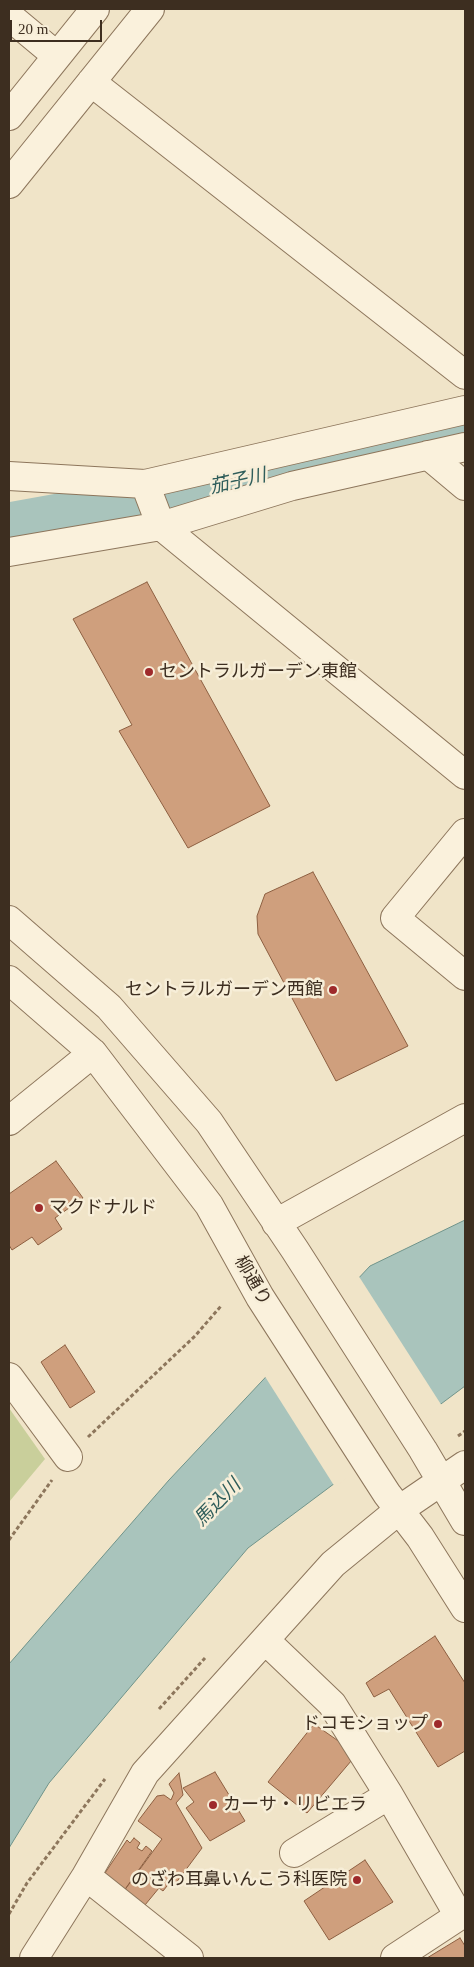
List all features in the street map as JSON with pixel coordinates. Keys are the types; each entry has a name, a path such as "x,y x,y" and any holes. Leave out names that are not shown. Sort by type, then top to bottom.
{"street":[{"path":"9,116 95,9"},
{"path":"9,184 150,9"},
{"path":"9,16 57,56"},
{"path":"90,82 465,375"},
{"path":"9,476 145,484 465,410"},
{"path":"9,552 161,526 292,486 465,447"},
{"path":"428,455 465,486"},
{"path":"145,484 161,526 465,775"},
{"path":"465,833 395,918 465,976"},
{"path":"9,920 109,1008 209,1122 295,1250 423,1450 465,1521"},
{"name":"柳通り","path":"9,980 93,1053 209,1205 260,1297 393,1502 420,1537 465,1608"},
{"path":"9,1121 93,1053"},
{"path":"276,1223 465,1118"},
{"path":"9,1377 68,1457"},
{"path":"34,1958 86,1876 145,1773 333,1564 393,1502 442,1481 465,1465"},
{"path":"265,1640 332,1704 462,1914 395,1958"},
{"path":"294,1853 389,1795"},
{"path":"86,1876 189,1958"}],"path":[{"path":"9,1540 68,1457 195,1336 221,1306"}],"green space":[{"path":"9,1408 45,1459 9,1502"}],"water":[{"name":"馬込川","path":"465,1220 465,1386 248,1548 49,1783 9,1848 9,1664 169,1480 370,1266"}],"pier":[{"path":"358,1275 442,1406 335,1487 264,1375"}],"building":[{"name":"セントラルガーデン東館","path":"147,582 270,806 188,848 119,731 132,725 73,619"},
{"name":"セントラルガーデン西館","path":"313,872 408,1046 336,1081 258,934 257,916 265,894"},
{"name":"マクドナルド","path":"56,1161 83,1198 55,1218 62,1229 38,1245 32,1237 12,1250 9,1245 9,1194"},
{"path":"65,1345 95,1392 70,1408 41,1362"},
{"name":"ドコモショップ","path":"435,1636 465,1683 465,1751 438,1767 389,1689 374,1697 366,1683"},
{"path":"314,1724 357,1754 307,1813 268,1782"},
{"name":"カーサ・リビエラ","path":"215,1772 245,1821 210,1841 186,1808 194,1802 183,1788"},
{"path":"179,1773 183,1795 176,1803 202,1848 176,1883 171,1881 163,1891 159,1888 145,1905 138,1900 121,1895 162,1839 138,1821 157,1796 164,1795 171,1800 174,1793 169,1784"},
{"path":"134,1838 140,1843 137,1848 142,1851 146,1846 152,1851 121,1895 101,1879 127,1840 130,1843"},
{"name":"のざわ耳鼻いんこう科医院","path":"365,1860 393,1902 329,1940 304,1901"},
{"path":"460,1938 465,1946 465,1958 427,1958"}],"waterway":[{"name":"茄子川","path":"9,530 120,510 465,428"}],"place":[{"name":"セントラルガーデン東館","path":"149,672"},
{"name":"セントラルガーデン西館","path":"333,990"},
{"name":"マクドナルド","path":"39,1208"},
{"name":"ドコモショップ","path":"438,1724"},
{"name":"カーサ・リビエラ","path":"213,1805"},
{"name":"のざわ耳鼻いんこう科医院","path":"357,1880"}]}
